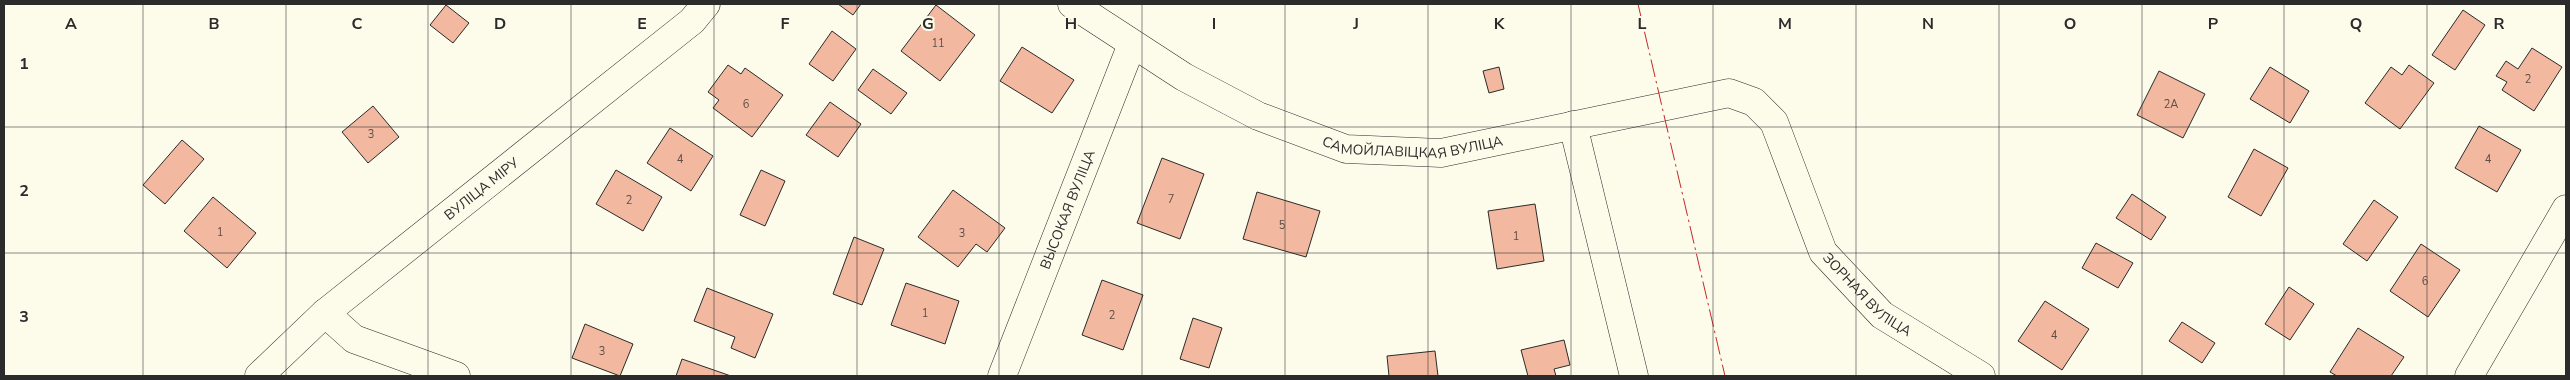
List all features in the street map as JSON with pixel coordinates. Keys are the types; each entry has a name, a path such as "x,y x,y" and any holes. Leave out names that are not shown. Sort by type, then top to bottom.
{"street":[{"name":"ВУЛІЦА МІРУ","path":"259,376 325,313 678,33 692,21 706,4"},
{"name":"САМОЙЛАВІЦКАЯ ВУЛІЦА","path":"1072,4 1184,77 1258,116 1346,149 1441,153 1729,93 1754,102 1774,122"},
{"name":"ВЫСОКАЯ ВУЛІЦА","path":"1002,376 1132,44"},
{"name":"ЗОРНАЯ ВУЛІЦА","path":"1774,122 1824,252 1882,315 1981,376"},
{"path":"1573,125 1634,376"},
{"path":"2469,376 2566,209"},
{"path":"325,313 354,339 456,376"}],"building":[{"path":"838,4 861,4 853,15"},
{"path":"446,5 469,23 453,43 430,25"},
{"path":"936,5 975,35 940,81 901,51"},
{"path":"2463,10 2485,25 2455,70 2432,55"},
{"path":"832,31 856,49 833,81 809,64"},
{"path":"1022,47 1074,80 1052,113 1000,81"},
{"path":"2532,48 2562,67 2534,111 2502,90 2507,82 2496,76 2506,61 2518,69"},
{"path":"728,65 741,74 745,68 783,95 752,137 713,108 719,100 708,92"},
{"path":"2409,65 2434,83 2400,129 2365,103 2391,67 2402,75"},
{"path":"1499,67 1504,89 1489,93 1483,71"},
{"path":"2270,67 2309,91 2290,123 2250,99"},
{"path":"873,69 907,93 891,114 858,90"},
{"path":"2159,71 2205,94 2183,138 2137,115"},
{"path":"830,102 861,124 838,157 806,135"},
{"path":"373,106 399,137 368,163 342,132"},
{"path":"2479,126 2521,150 2497,192 2455,168"},
{"path":"670,128 713,156 691,191 647,163"},
{"path":"182,140 204,159 165,204 143,185"},
{"path":"2254,149 2288,168 2261,216 2228,197"},
{"path":"1162,158 1204,174 1180,239 1137,223"},
{"path":"616,170 662,197 643,231 596,204"},
{"path":"761,170 785,181 765,226 740,215"},
{"path":"953,190 1005,228 987,252 976,244 958,267 918,237"},
{"path":"1257,192 1320,211 1306,257 1243,239"},
{"path":"2132,194 2166,217 2151,240 2116,218"},
{"path":"213,197 256,233 227,268 184,231"},
{"path":"2374,200 2398,217 2367,261 2343,244"},
{"path":"1535,204 1544,261 1497,269 1488,211"},
{"path":"854,237 884,249 862,305 833,294"},
{"path":"2096,243 2133,263 2118,288 2082,268"},
{"path":"2421,244 2460,270 2428,317 2390,291"},
{"path":"1102,280 1143,295 1123,350 1082,335"},
{"path":"906,283 959,301 945,344 891,325"},
{"path":"2289,287 2314,304 2290,340 2265,324"},
{"path":"707,288 773,314 755,358 731,348 735,337 694,321"},
{"path":"2045,301 2089,329 2062,370 2018,341"},
{"path":"1193,318 1222,328 1209,368 1180,359"},
{"path":"2182,322 2215,343 2202,363 2169,341"},
{"path":"585,324 633,344 620,376 572,358"},
{"path":"2358,328 2404,357 2391,376 2337,376 2330,372"},
{"path":"1564,340 1570,365 1554,369 1556,376 1528,376 1521,350"},
{"path":"1435,351 1438,376 1389,376 1387,356"},
{"path":"682,359 731,376 676,376"}],"power":[{"path":"1638,4 1725,376"}]}
